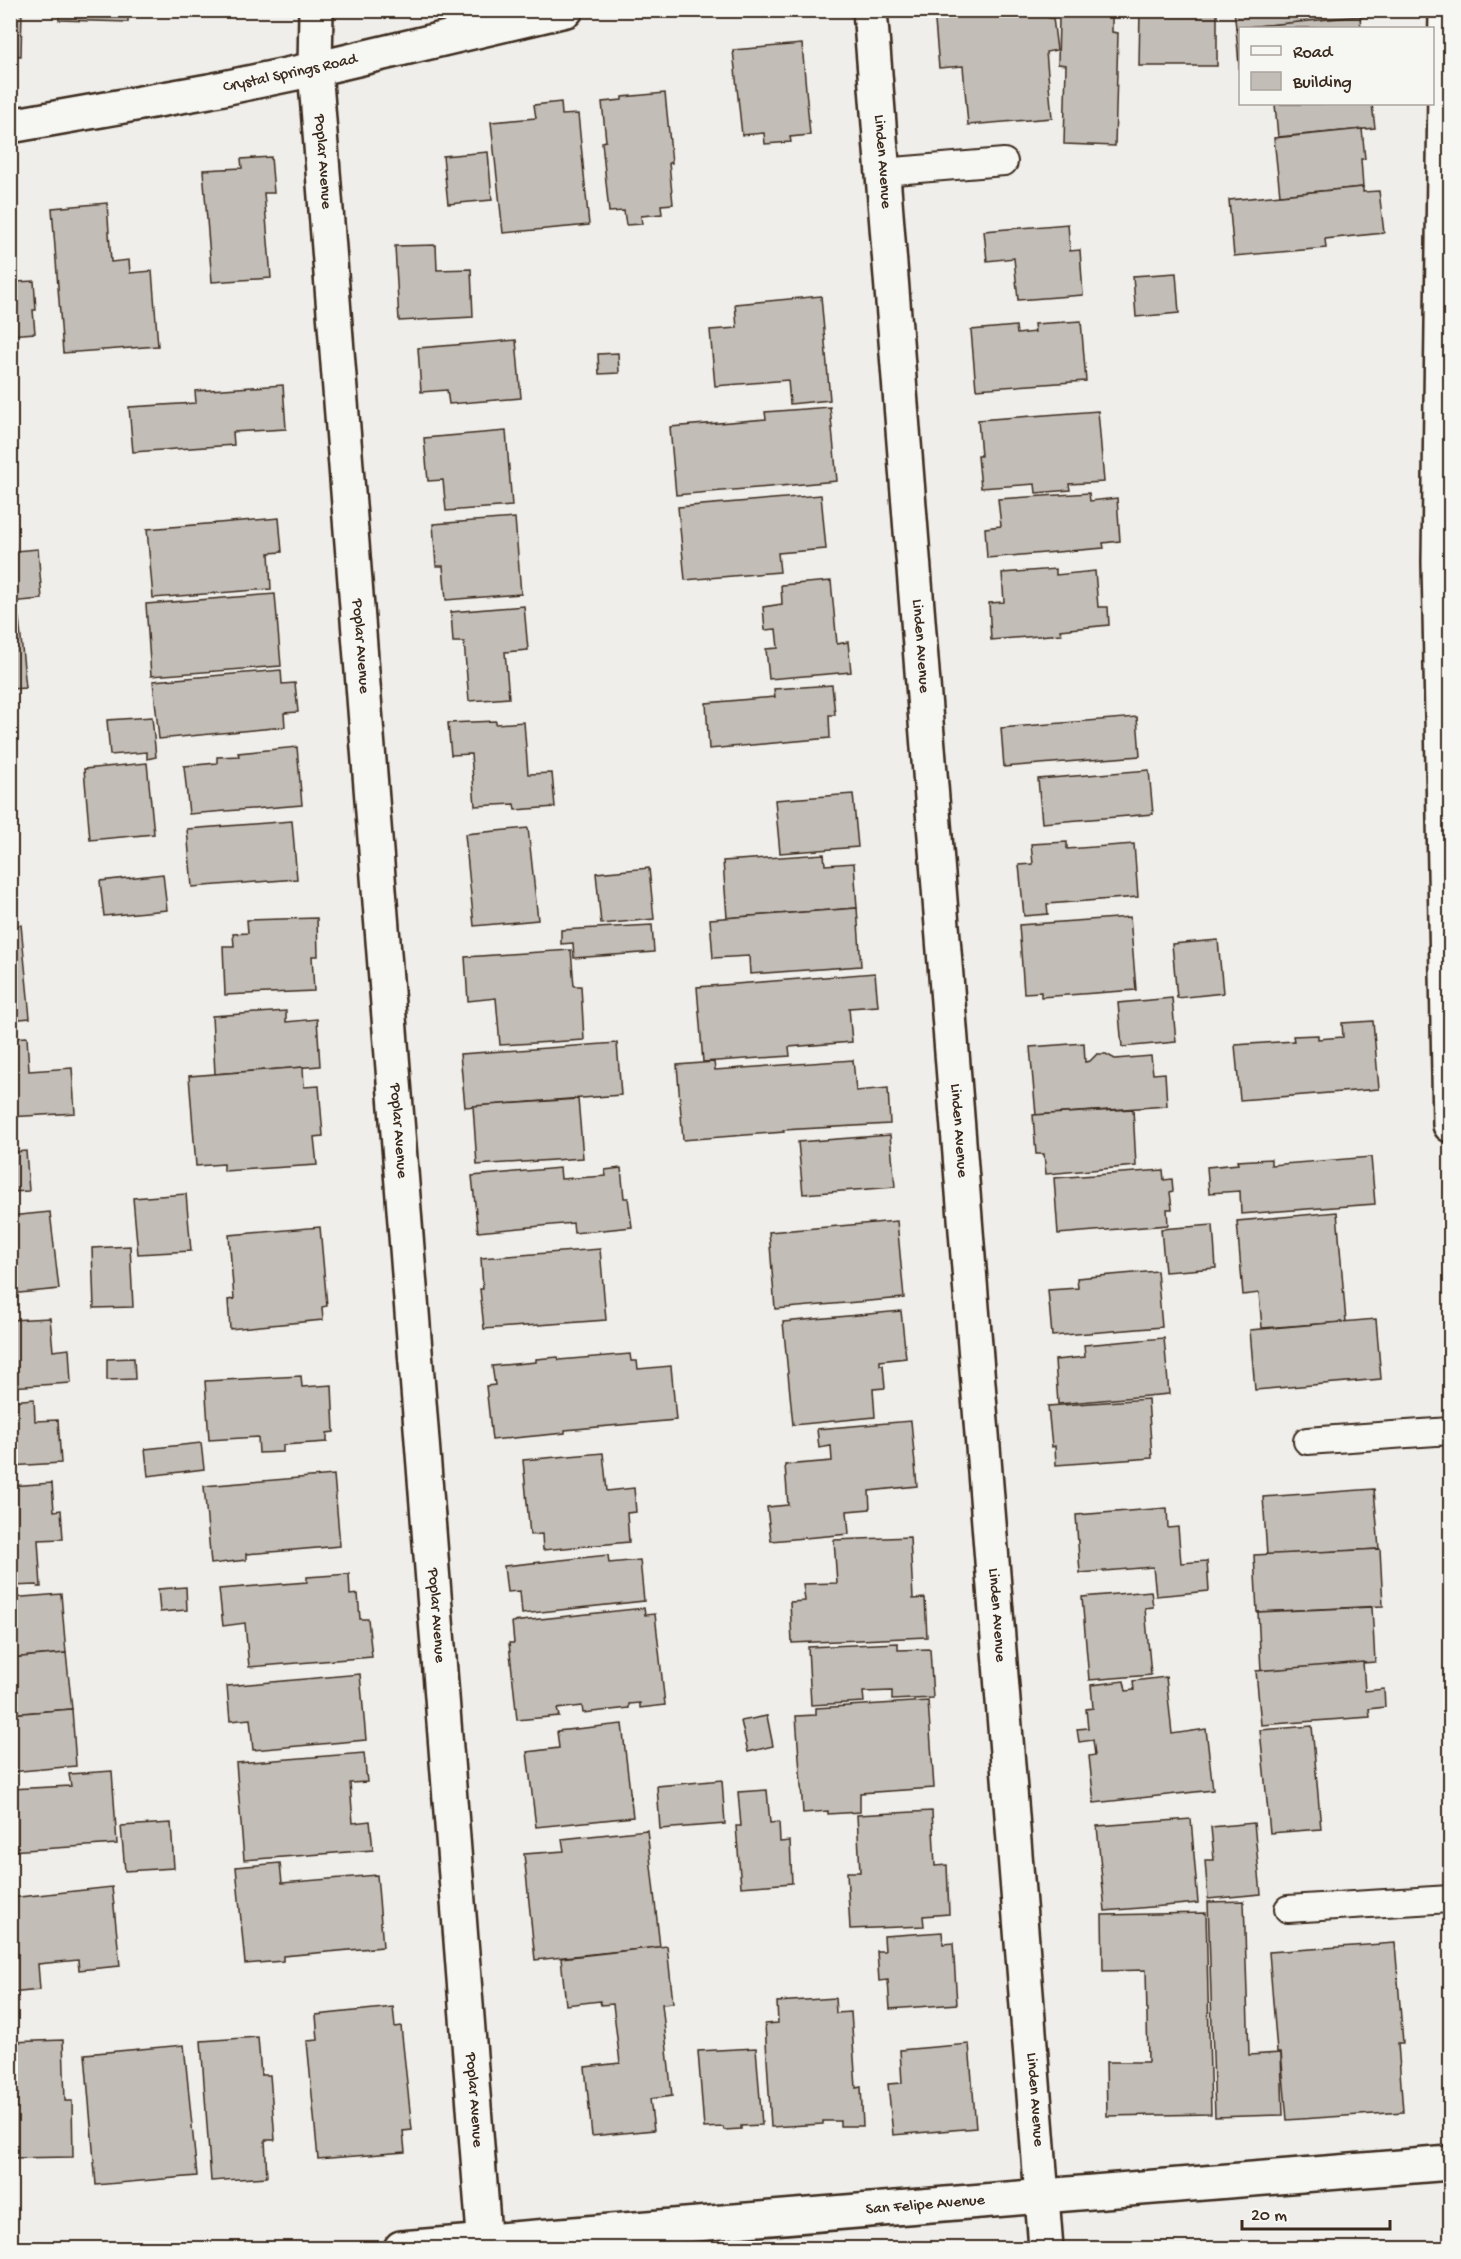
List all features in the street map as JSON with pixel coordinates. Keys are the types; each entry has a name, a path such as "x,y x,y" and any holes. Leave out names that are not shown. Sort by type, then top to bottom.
{"street":[{"name":"Poplar Avenue","path":"316,10 315,69 485,2245"},
{"name":"Crystal Springs Road","path":"10,126 209,91 315,69 567,10"},
{"name":"Linden Avenue","path":"870,10 1046,2248"},
{"path":"1446,10 1439,562 1450,1125"},
{"name":"San Felipe Avenue","path":"401,2248 485,2245 1450,2163"}],"lane":[{"path":"882,172 1004,162"},
{"path":"1307,1441 1450,1431"},
{"path":"1288,1909 1450,1899"}],"building":[{"path":"10,10 22,10 21,56 10,55"},
{"path":"59,10 128,10 128,22 59,20"},
{"path":"934,10 1048,10 1049,18 1053,18 1057,50 1046,52 1052,118 968,125 963,66 939,68"},
{"path":"1086,10 1112,10 1112,32 1118,33 1115,146 1064,144 1066,65 1058,64 1059,17 1085,17"},
{"path":"1140,10 1217,10 1217,66 1139,66"},
{"path":"1234,10 1372,10 1372,16 1236,28"},
{"path":"1360,16 1361,27 1246,27"},
{"path":"1236,28 1239,28 1239,66"},
{"path":"802,44 810,135 790,137 791,142 765,144 764,133 742,135 733,50"},
{"path":"665,93 672,163 669,163 673,204 661,205 662,214 641,216 642,224 626,225 624,211 609,212 602,142 606,141 602,102 622,100 622,97"},
{"path":"561,102 562,115 578,114 589,225 503,233 491,122 536,118 534,105"},
{"path":"1275,105 1372,105 1375,128 1278,137"},
{"path":"1362,129 1365,159 1361,159 1363,187 1280,195 1274,138"},
{"path":"488,152 492,200 448,204 443,156"},
{"path":"271,157 274,193 264,193 271,278 212,282 203,170 242,168 241,159"},
{"path":"1363,187 1363,192 1379,191 1384,233 1325,239 1326,248 1234,256 1229,200"},
{"path":"107,203 111,262 129,260 130,273 152,271 158,346 63,353 52,208"},
{"path":"1068,224 1070,251 1080,250 1083,295 1018,300 1014,258 987,261 984,231"},
{"path":"10,229 12,229 16,282 34,281 35,333 10,335"},
{"path":"436,245 437,270 471,269 473,317 399,321 395,246"},
{"path":"1176,273 1179,313 1136,317 1133,276"},
{"path":"821,296 830,400 790,404 788,380 715,386 710,330 737,328 735,304"},
{"path":"1081,321 1086,381 976,389 971,330 1016,326 1017,334 1035,332 1034,324"},
{"path":"516,340 521,398 449,404 447,390 421,392 418,348"},
{"path":"618,353 619,373 599,374 598,354"},
{"path":"283,385 286,429 233,432 234,445 133,452 129,407 196,403 195,391"},
{"path":"830,407 837,481 676,495 670,427 766,419 765,412"},
{"path":"1098,411 1104,482 1069,484 1070,490 1036,493 1035,484 981,488 978,420"},
{"path":"506,431 512,506 446,511 443,480 428,481 424,438"},
{"path":"1089,493 1090,501 1117,498 1120,541 1103,543 1104,548 987,558 985,528 1001,526 998,499"},
{"path":"821,495 826,549 778,553 780,572 685,580 678,507"},
{"path":"279,518 282,552 269,553 271,589 153,598 147,529"},
{"path":"515,518 521,594 446,600 443,566 436,566 433,524"},
{"path":"10,535 14,535 15,551 38,549 42,599 10,602"},
{"path":"1056,569 1056,575 1095,571 1098,607 1108,607 1109,625 1060,630 1061,634 991,640 989,603 1004,602 1002,573"},
{"path":"831,581 837,644 848,642 851,672 769,679 766,649 778,648 776,629 765,630 763,607 782,604 781,585"},
{"path":"275,594 281,666 151,676 146,604"},
{"path":"524,606 528,650 505,652 509,698 469,701 464,642 453,642 451,612"},
{"path":"19,618 26,688 10,689 10,619"},
{"path":"281,670 282,684 295,683 298,712 284,713 285,727 159,739 153,681"},
{"path":"832,685 835,715 829,715 830,738 709,749 706,703 775,697 774,689"},
{"path":"152,717 156,757 147,759 147,752 110,755 107,720"},
{"path":"1137,717 1140,756 1004,767 1001,728"},
{"path":"496,721 496,724 524,722 528,774 552,773 555,807 515,810 514,804 475,806 471,754 451,755 448,723"},
{"path":"297,747 302,805 189,814 184,766 217,763 217,757 239,756 238,753"},
{"path":"147,763 154,834 90,840 84,769"},
{"path":"1149,770 1153,814 1042,823 1038,779"},
{"path":"853,794 858,847 780,853 775,800"},
{"path":"292,821 297,879 192,887 187,829"},
{"path":"528,828 538,920 474,926 465,834"},
{"path":"1067,842 1067,849 1134,844 1138,897 1047,904 1048,914 1024,916 1019,865 1033,864 1031,844"},
{"path":"824,854 825,865 854,863 857,908 727,918 723,861"},
{"path":"649,868 654,919 601,924 596,873"},
{"path":"163,874 167,910 104,916 100,881"},
{"path":"857,908 861,966 750,974 749,956 713,958 710,919"},
{"path":"1130,917 1136,990 1041,997 1041,992 1024,993 1019,925"},
{"path":"317,918 318,956 312,956 314,991 225,995 223,946 234,946 233,934 248,933 247,920"},
{"path":"21,925 30,1018 10,1020 10,926"},
{"path":"652,925 654,952 574,958 573,943 561,944 561,930"},
{"path":"1218,940 1223,993 1177,998 1172,944"},
{"path":"571,950 574,986 581,986 584,1040 500,1045 496,998 468,1001 465,957"},
{"path":"875,973 878,1006 849,1008 852,1042 789,1047 790,1056 703,1062 697,987"},
{"path":"1172,998 1176,1042 1122,1047 1118,1003"},
{"path":"286,1011 286,1022 317,1019 320,1066 215,1074 212,1016"},
{"path":"1373,1021 1379,1089 1240,1100 1235,1045 1294,1041 1293,1036 1318,1035 1318,1039 1343,1037 1342,1023"},
{"path":"27,1037 29,1071 72,1068 75,1113 10,1117 10,1038"},
{"path":"617,1043 621,1095 465,1107 460,1054"},
{"path":"1084,1043 1085,1062 1090,1061 1097,1054 1106,1054 1115,1059 1151,1056 1153,1074 1165,1073 1167,1106 1036,1115 1030,1047"},
{"path":"853,1060 856,1091 888,1088 890,1124 783,1130 784,1132 683,1140 677,1065 714,1062 715,1070"},
{"path":"303,1067 304,1087 319,1086 323,1136 314,1137 317,1165 224,1171 224,1164 196,1166 189,1076"},
{"path":"578,1099 583,1158 477,1165 473,1106"},
{"path":"1133,1109 1136,1166 1046,1174 1044,1154 1036,1154 1033,1115"},
{"path":"10,1128 13,1128 15,1152 26,1151 29,1191 10,1192"},
{"path":"890,1135 895,1187 803,1194 798,1142"},
{"path":"1371,1157 1375,1204 1241,1214 1240,1191 1209,1193 1207,1167 1238,1164 1237,1161 1271,1159 1271,1165"},
{"path":"560,1168 561,1179 606,1176 605,1170 621,1168 624,1198 628,1198 632,1227 574,1233 573,1223 478,1232 472,1176"},
{"path":"1163,1170 1164,1180 1172,1179 1173,1191 1170,1192 1172,1209 1167,1209 1168,1225 1058,1234 1054,1178"},
{"path":"186,1194 191,1251 138,1254 133,1198"},
{"path":"50,1212 59,1289 10,1294 10,1216"},
{"path":"1337,1212 1346,1322 1262,1328 1259,1293 1243,1295 1237,1221"},
{"path":"897,1221 904,1298 775,1309 769,1232"},
{"path":"1213,1225 1216,1268 1165,1272 1161,1229"},
{"path":"320,1227 327,1306 322,1307 323,1320 230,1329 228,1300 234,1299 229,1235"},
{"path":"130,1246 133,1307 94,1308 92,1248"},
{"path":"600,1249 606,1320 484,1329 480,1289 483,1289 481,1258"},
{"path":"1157,1271 1162,1327 1052,1336 1048,1290 1078,1288 1077,1278"},
{"path":"901,1311 906,1358 880,1361 880,1365 883,1365 885,1388 873,1389 875,1417 793,1425 783,1322"},
{"path":"50,1318 53,1351 69,1349 71,1383 10,1387 10,1320"},
{"path":"1376,1319 1381,1379 1255,1390 1250,1330"},
{"path":"1164,1338 1169,1394 1058,1404 1055,1360 1085,1357 1084,1345"},
{"path":"630,1354 631,1361 637,1361 638,1369 671,1366 676,1420 565,1430 565,1433 492,1440 486,1386 495,1385 492,1366 536,1362 536,1359 558,1357 559,1360"},
{"path":"134,1358 135,1379 107,1380 107,1359"},
{"path":"301,1376 302,1387 332,1385 334,1432 327,1433 327,1442 283,1445 283,1452 259,1453 258,1437 209,1440 205,1381"},
{"path":"34,1399 35,1421 58,1420 61,1463 10,1466 10,1401"},
{"path":"1148,1399 1152,1458 1056,1465 1048,1406"},
{"path":"911,1421 917,1486 869,1491 870,1509 847,1511 849,1534 771,1541 767,1507 788,1505 785,1465 832,1461 831,1446 819,1448 817,1429"},
{"path":"201,1443 204,1469 148,1476 145,1449"},
{"path":"603,1453 607,1491 634,1488 636,1512 627,1513 629,1542 543,1550 542,1534 530,1535 523,1460"},
{"path":"334,1475 340,1546 246,1554 246,1560 211,1564 204,1486"},
{"path":"52,1483 54,1511 61,1510 63,1539 38,1540 41,1587 37,1585 10,1586 10,1486"},
{"path":"1374,1489 1379,1549 1267,1555 1263,1497"},
{"path":"1167,1508 1168,1528 1178,1527 1181,1563 1207,1561 1209,1591 1156,1596 1153,1567 1080,1573 1076,1515"},
{"path":"910,1537 913,1599 925,1598 927,1637 792,1643 790,1602 805,1601 803,1584 837,1583 834,1540"},
{"path":"1380,1549 1383,1606 1257,1612 1254,1555"},
{"path":"608,1555 609,1563 640,1560 644,1601 522,1614 520,1591 507,1592 504,1566"},
{"path":"349,1574 350,1595 358,1594 360,1619 368,1619 372,1657 249,1667 245,1623 223,1626 219,1589 307,1582 307,1577"},
{"path":"186,1587 187,1610 160,1612 158,1589"},
{"path":"1151,1591 1153,1607 1145,1608 1151,1675 1089,1680 1082,1597"},
{"path":"61,1594 66,1653 10,1658 10,1598"},
{"path":"1372,1607 1375,1662 1261,1671 1258,1612"},
{"path":"644,1608 645,1615 655,1614 665,1705 640,1708 640,1703 629,1704 629,1708 583,1713 582,1706 557,1709 559,1716 517,1720 509,1643 514,1643 512,1622"},
{"path":"898,1643 898,1650 930,1649 933,1698 892,1700 892,1691 863,1692 864,1702 811,1705 808,1647"},
{"path":"66,1653 72,1709 10,1714 10,1658"},
{"path":"1363,1662 1365,1691 1384,1689 1385,1707 1369,1709 1370,1717 1261,1725 1256,1671"},
{"path":"360,1674 366,1740 253,1750 250,1719 230,1721 227,1686"},
{"path":"1166,1677 1172,1734 1206,1729 1213,1790 1094,1803 1089,1756 1095,1755 1093,1740 1079,1742 1077,1729 1088,1728 1086,1709 1093,1708 1091,1685 1124,1681 1126,1691 1134,1690 1133,1681"},
{"path":"928,1701 934,1788 860,1793 860,1812 803,1813 796,1716 816,1715 816,1708"},
{"path":"72,1709 76,1766 10,1772 10,1714"},
{"path":"767,1716 773,1746 748,1752 741,1721"},
{"path":"622,1724 633,1817 536,1827 527,1752 559,1748 557,1731"},
{"path":"1312,1726 1321,1829 1270,1833 1260,1730"},
{"path":"364,1753 367,1782 350,1783 353,1823 370,1821 373,1850 244,1860 236,1763"},
{"path":"112,1771 117,1844 10,1851 10,1789 71,1786 69,1774"},
{"path":"722,1780 725,1824 660,1829 657,1786"},
{"path":"767,1790 770,1823 779,1822 780,1842 790,1841 792,1883 741,1887 736,1826 741,1826 738,1792"},
{"path":"932,1811 935,1866 947,1865 949,1914 923,1916 924,1926 850,1929 847,1872 860,1872 857,1815"},
{"path":"1191,1819 1198,1903 1105,1911 1097,1826"},
{"path":"171,1823 174,1868 125,1871 121,1826"},
{"path":"1254,1823 1261,1894 1208,1899 1205,1860 1214,1860 1211,1827"},
{"path":"647,1830 660,1947 535,1960 524,1854 564,1851 562,1839"},
{"path":"280,1863 282,1883 377,1875 383,1947 283,1956 283,1961 245,1964 236,1867"},
{"path":"112,1887 120,1966 79,1970 78,1960 38,1964 40,1990 10,1993 10,1898"},
{"path":"1244,1901 1249,2055 1281,2053 1283,2115 1215,2117 1208,1902"},
{"path":"1206,1913 1211,2114 1107,2116 1106,2062 1148,2062 1146,1970 1103,1971 1102,1915"},
{"path":"942,1932 943,1944 953,1943 957,2004 890,2009 888,1980 879,1981 877,1951 885,1951 884,1936"},
{"path":"1395,1943 1403,2043 1398,2043 1403,2112 1287,2120 1281,2052 1277,2052 1269,1952"},
{"path":"667,1946 673,2003 662,2004 672,2096 650,2099 654,2130 592,2136 585,2067 620,2063 613,2004 601,2005 600,2001 566,2005 561,1958"},
{"path":"835,1998 836,2013 851,2012 856,2088 861,2087 863,2126 840,2126 840,2121 823,2121 823,2124 771,2127 765,2024 778,2023 777,2002"},
{"path":"393,2007 395,2027 401,2026 412,2130 403,2131 405,2152 318,2159 307,2041 318,2040 316,2015"},
{"path":"258,2037 261,2075 270,2075 275,2140 265,2140 267,2177 211,2181 201,2041"},
{"path":"63,2040 65,2101 72,2101 73,2157 10,2158 10,2042"},
{"path":"969,2044 976,2128 893,2135 888,2084 902,2083 900,2050"},
{"path":"184,2045 197,2176 96,2185 85,2054"},
{"path":"756,2048 762,2125 724,2130 723,2127 704,2128 698,2051"}]}
